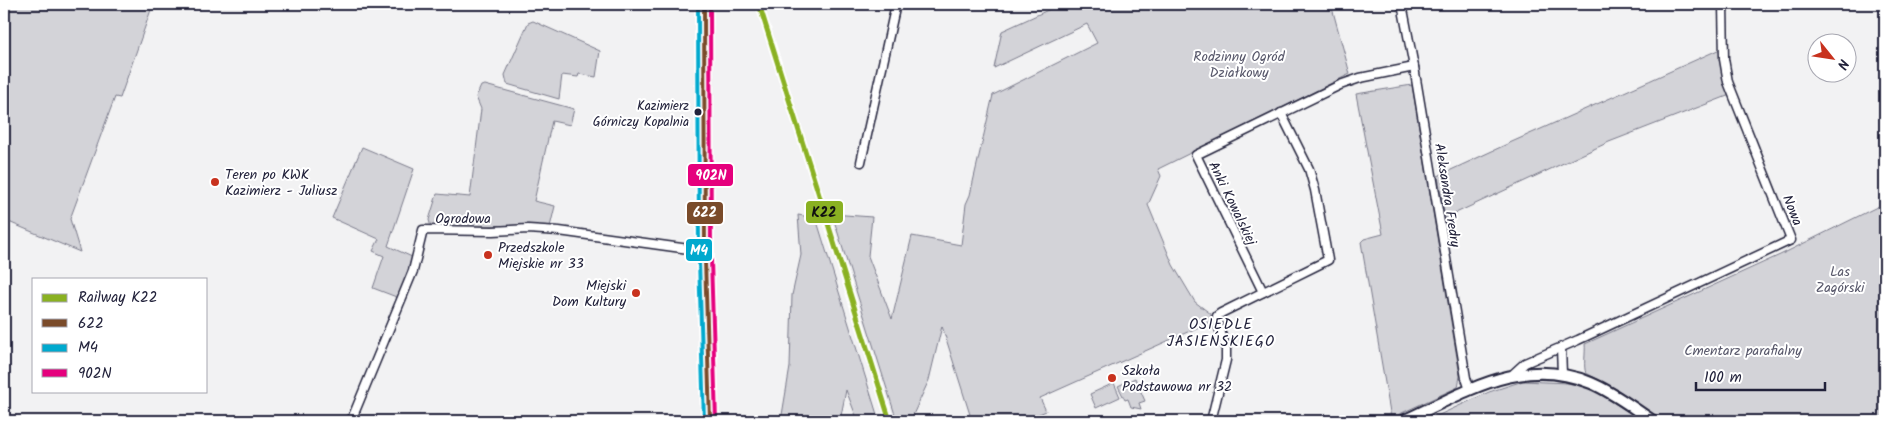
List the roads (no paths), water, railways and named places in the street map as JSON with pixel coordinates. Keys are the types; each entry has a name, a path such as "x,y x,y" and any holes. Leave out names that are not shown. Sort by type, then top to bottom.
{"street":[{"path":"704,4 705,250 710,421"},
{"path":"861,162 896,4"},
{"name":"Aleksandra Fredry","path":"1402,4 1464,369 1470,390"},
{"name":"Nowa","path":"1513,374 1525,363 1792,240 1728,82 1724,58 1723,4"},
{"name":"Anki Kowalskiej","path":"1263,292 1196,155 1340,85 1360,78 1414,67"},
{"path":"1211,421 1226,360 1226,348 1217,321 1218,316 1328,260 1315,190 1309,170 1281,113"},
{"name":"Ogrodowa","path":"351,421 413,271 423,230 493,231 528,228 690,250 705,250"},
{"path":"1560,348 1562,374"},
{"path":"1402,421 1494,380 1513,374 1541,371 1562,374 1593,383 1653,421"}],"rail line":[{"name":"K22","path":"759,4 890,421"}],"place":[{"name":"Kazimierz Górniczy Kopalnia","path":"698,112"},
{"name":"Teren po KWK Kazimierz - Juliusz","path":"215,182"},
{"name":"Przedszkole Miejskie nr 33","path":"488,255"},
{"name":"Miejski Dom Kultury","path":"636,293"},
{"name":"Szkoła Podstawowa nr 32","path":"1112,378"}],"district":[{"name":"OSIEDLE JASIEŃSKIEGO","path":"1221,332"}],"park label":[{"name":"Rodzinny Ogród Działkowy","path":"1239,64"},
{"name":"Las Zagórski","path":"1840,280"},
{"name":"Cmentarz parafialny","path":"1743,350"}]}
